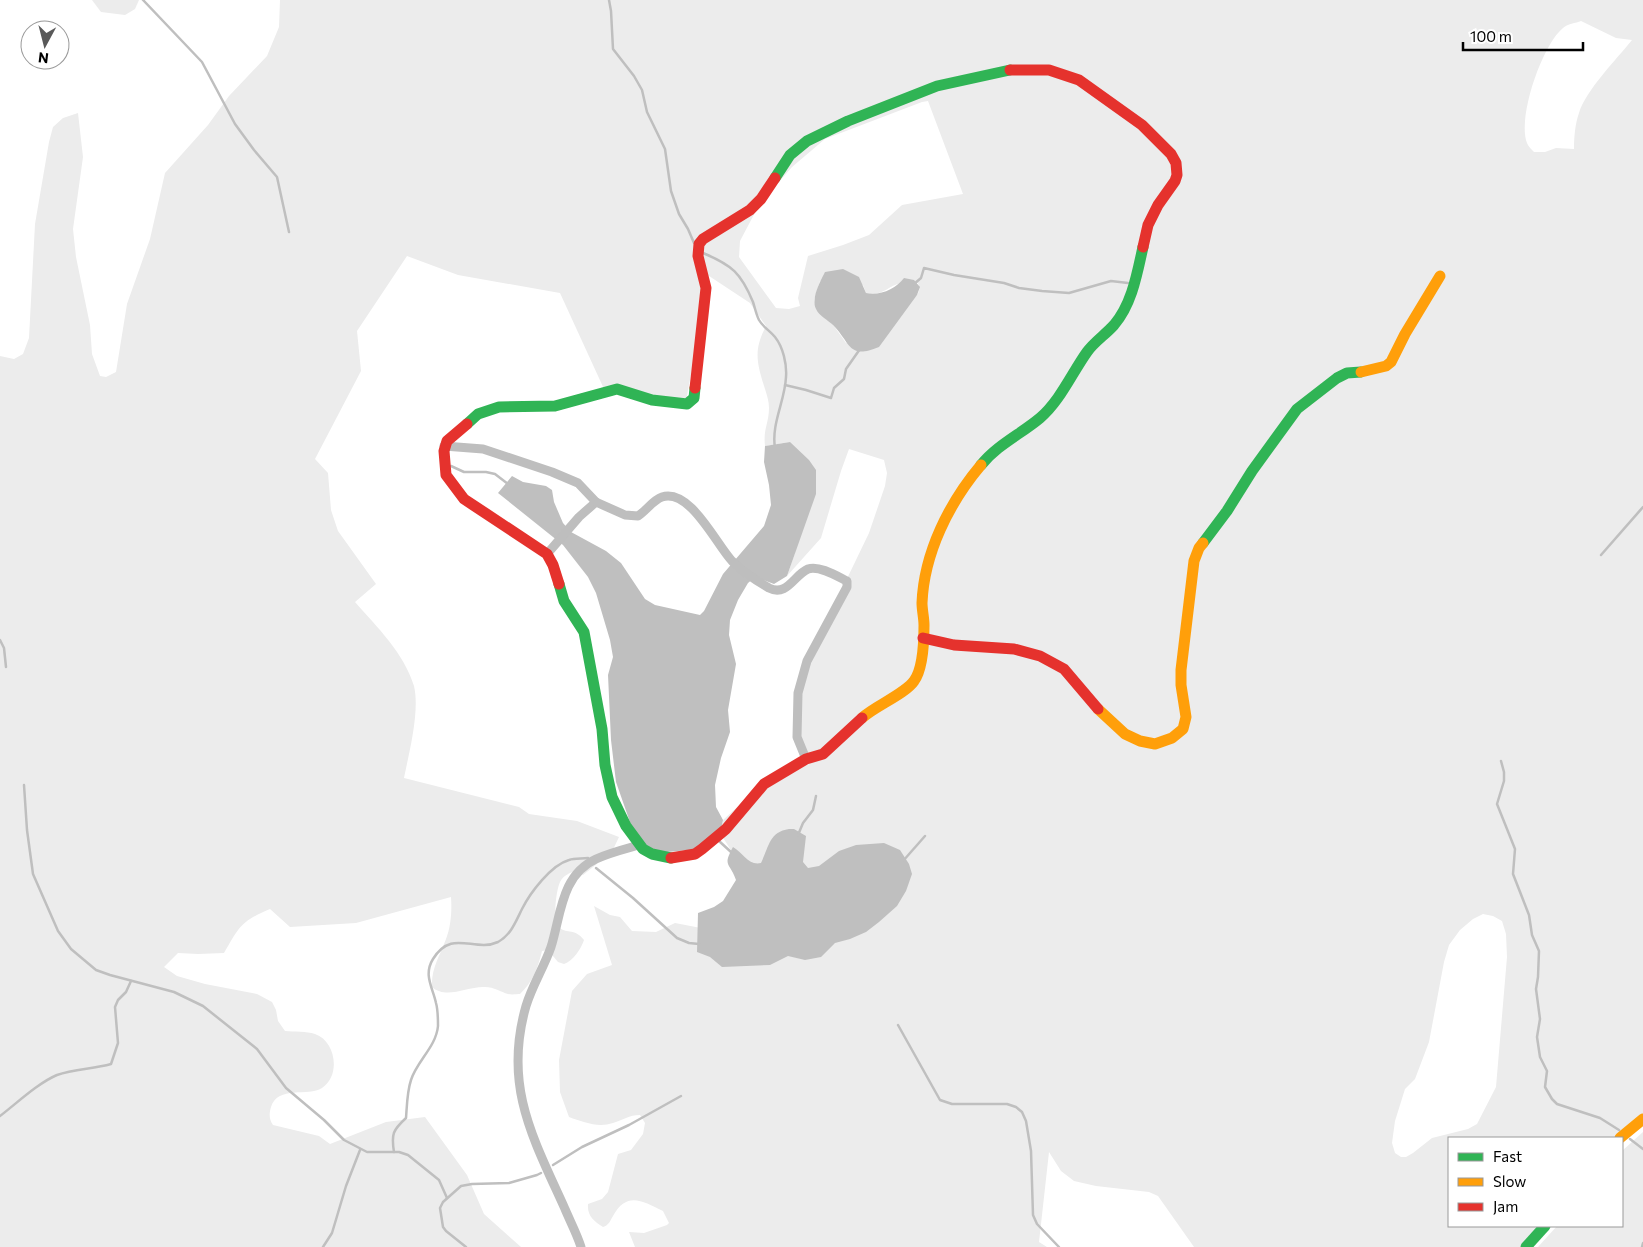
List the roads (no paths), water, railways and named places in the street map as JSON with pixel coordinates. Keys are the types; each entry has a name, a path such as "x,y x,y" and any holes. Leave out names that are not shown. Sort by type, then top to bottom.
{"street":[{"path":"1010,70 1049,70 1079,80 1142,125 1171,154 1176,163 1177,175 1175,182 1158,206 1148,225 1137,276 1123,313 1113,326 1088,350 1050,408 1041,417 988,456 973,474 954,503 934,544 927,568 922,603 923,638 918,672 914,681 907,688 865,716 823,754 806,759 764,784 726,829 695,854 669,858 652,854 639,845 626,826 612,797 605,766 602,729 584,632 564,601 553,565 547,554 464,499 446,475 444,446 451,436 478,414 499,407 555,406 589,398 611,389 624,390 652,400 682,404 691,402 694,398 706,286 699,261 698,245 714,231 750,210 797,147 848,121 937,86 1010,70"},
{"path":"923,638 957,645 1012,649 1043,657 1055,662 1064,669 1113,725 1127,736 1137,741 1155,745 1164,743 1179,734 1184,727 1186,718 1181,688 1181,666 1194,561 1199,548 1227,511 1252,471 1297,409 1337,378 1347,373 1362,372 1386,366 1391,362 1405,334 1440,276"},
{"path":"444,446 483,449 552,472 578,483 596,502 625,515 638,516 663,497 677,497 696,512 732,561 770,588 781,590 789,586 800,575 812,569 823,570 847,581 847,586 807,661 798,692 797,737 806,759"},
{"path":"547,554 579,517 596,502"},
{"path":"581,1247 538,1150 525,1114 517,1072 520,1037 526,1005 551,946 565,896 574,875 595,860 639,845"},
{"path":"1621,1137 1643,1119"},
{"path":"1526,1247 1544,1227"}],"waterway":[{"path":"143,0 202,62 235,124 277,177 289,232"},
{"path":"609,0 613,49 634,76 642,90 647,112 665,149 671,191 679,214 694,243"},
{"path":"703,253 728,266 740,277 749,292 759,320 778,341 782,351 786,377 776,421 775,448"},
{"path":"914,284 921,278 924,268 1004,283 1019,288 1069,293 1111,281 1128,283"},
{"path":"785,385 831,398 834,388 844,379 846,369 860,349"},
{"path":"451,466 464,472 495,474 508,484"},
{"path":"1601,555 1643,507"},
{"path":"0,640 4,648 6,667"},
{"path":"1501,761 1504,781 1497,804 1515,849 1513,874 1529,915 1532,935 1539,951 1536,989 1540,1019 1537,1037 1540,1057 1547,1071 1545,1087 1557,1104 1600,1118 1619,1130"},
{"path":"24,785 27,830 33,874 58,931 71,949 96,970 174,992 203,1006 257,1049 286,1088 324,1120 344,1140 367,1152 399,1152 408,1155 439,1180 447,1198"},
{"path":"798,835 803,823 813,810 816,796"},
{"path":"903,861 925,836"},
{"path":"719,841 731,852"},
{"path":"394,1152 393,1136 398,1126 406,1118 411,1080 417,1066 437,1034 437,1009 429,976 430,965 433,959 440,950 448,945 456,943 489,945 503,939 513,927 530,895 548,873 569,860 588,858"},
{"path":"596,868 677,938 689,943 699,944"},
{"path":"0,1116 35,1088 57,1075 111,1064 118,1043 115,1007 118,1000 126,992 131,981"},
{"path":"898,1025 940,1100 952,1104 1007,1104 1016,1107 1022,1112 1026,1121 1031,1151 1033,1215 1037,1224 1059,1247"},
{"path":"553,1165 582,1147 629,1125 681,1096"},
{"path":"1630,1139 1643,1149"},
{"path":"323,1247 332,1233 346,1186 360,1150"},
{"path":"466,1247 443,1227 440,1208 443,1202 461,1186 509,1183 541,1173"},
{"path":"1642,1247 1643,1243"}]}
